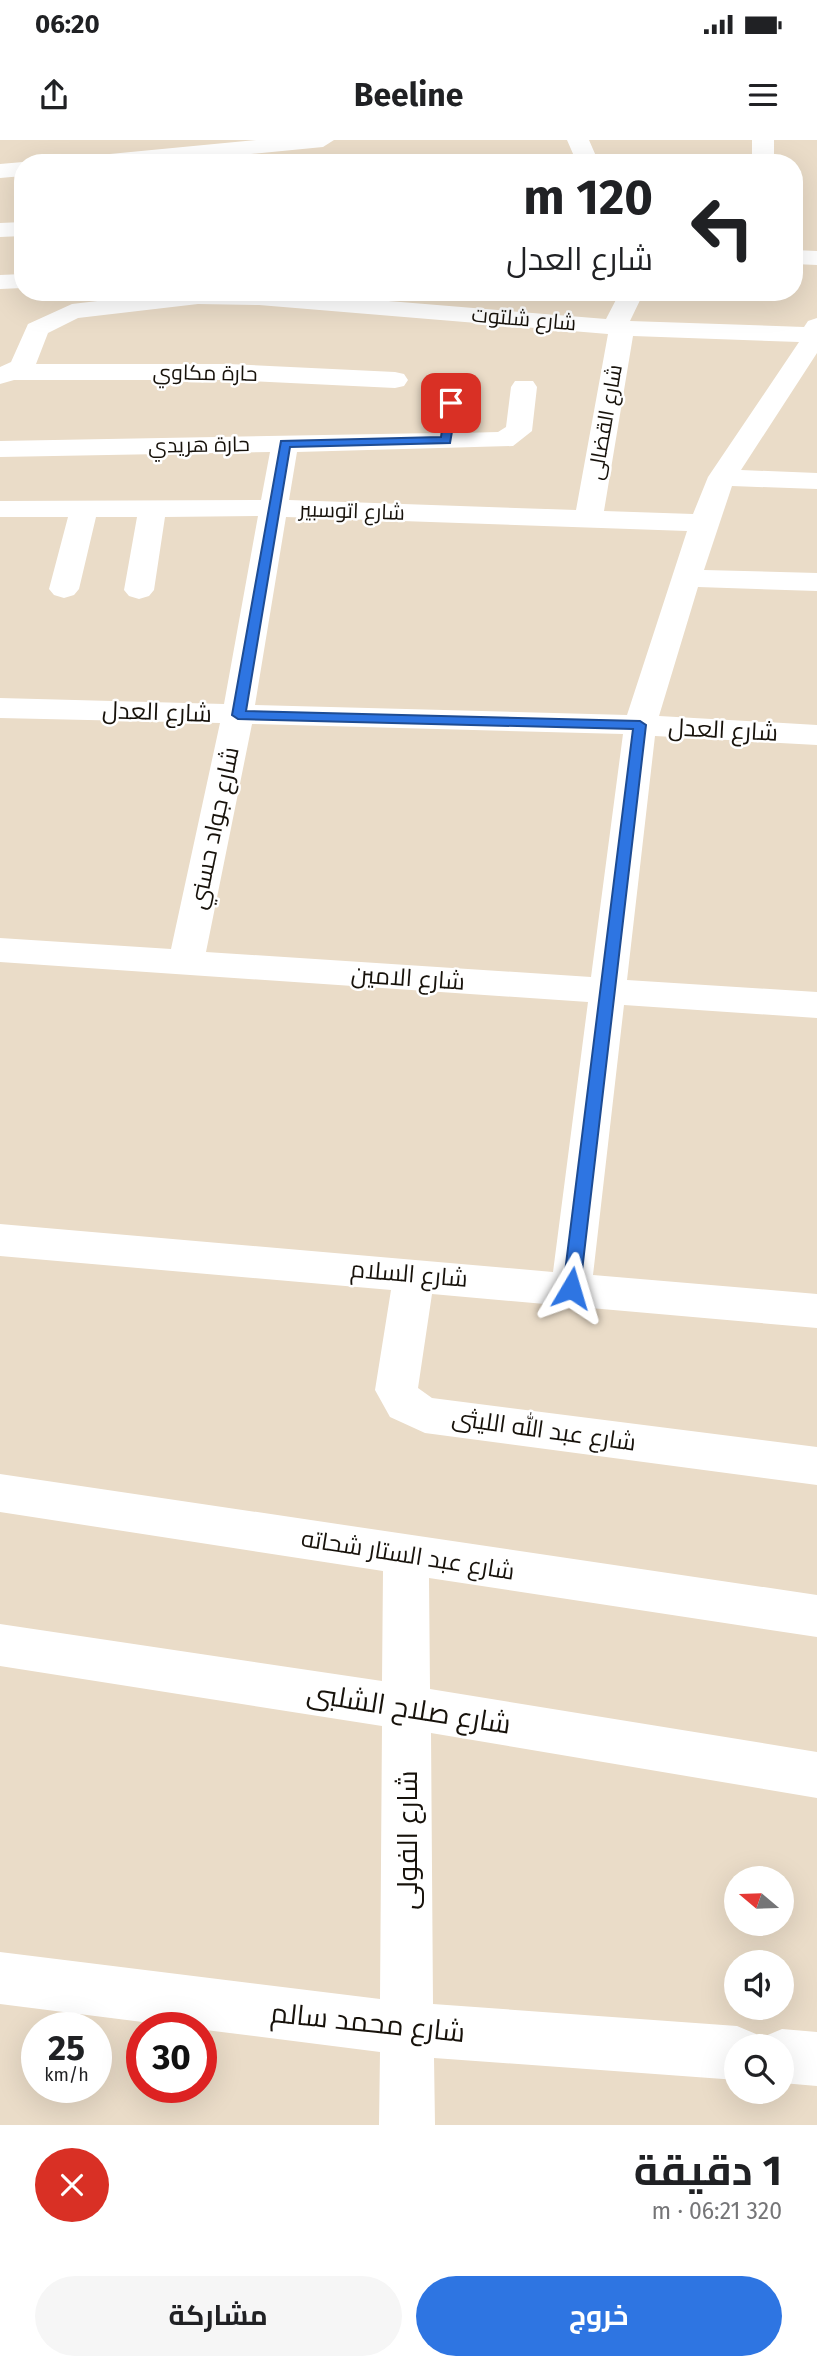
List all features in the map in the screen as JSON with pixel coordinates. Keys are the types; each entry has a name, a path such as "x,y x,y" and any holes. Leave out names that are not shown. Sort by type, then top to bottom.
{"street":[{"path":"265,154 285,153 323,140"},
{"name":"شارع شلتوت","path":"7,374 26,362 21,339 48,321 70,301"},
{"name":"شارع شلتوت","path":"395,301 618,327 817,332"},
{"name":"شارع القضالى","path":"589,517 618,327 628,301"},
{"path":"571,1288 640,725 704,523 722,477 817,332"},
{"name":"حارة مكاوي","path":"7,374 228,372 395,380"},
{"path":"446,441 454,385"},
{"name":"حارة هريدي","path":"0,449 446,441 514,437 519,431 524,387"},
{"name":"شارع جواد حسني","path":"186,963 238,715 285,444"},
{"path":"722,477 817,481"},
{"name":"شارع اتوسبير","path":"0,509 275,508 704,523"},
{"path":"65,589 83,509"},
{"path":"139,590 152,509"},
{"path":"687,578 817,582"},
{"name":"شارع العدل","path":"0,708 640,725 817,734"},
{"name":"شارع الامين","path":"0,950 817,1005"},
{"name":"شارع السلام","path":"0,1240 817,1311"},
{"name":"شارع عبد الله الليثى","path":"414,1275 396,1391 405,1404 425,1415 817,1466"},
{"name":"شارع عبد الستار شحاته","path":"0,1493 817,1616"},
{"name":"شارع الفولى","path":"406,1555 407,2125"},
{"name":"شارع صلاح الشلبى","path":"0,1645 406,1707 817,1775"},
{"name":"شارع محمد سالم","path":"0,1978 407,2029 724,2052"},
{"path":"794,2057 817,2059"}],"route":[{"path":"451,403 446,441 285,444 238,715 640,725 571,1288"}]}
